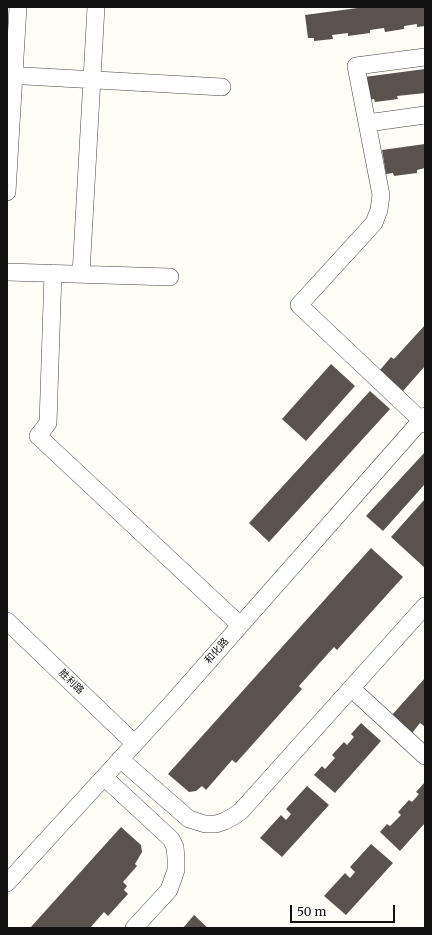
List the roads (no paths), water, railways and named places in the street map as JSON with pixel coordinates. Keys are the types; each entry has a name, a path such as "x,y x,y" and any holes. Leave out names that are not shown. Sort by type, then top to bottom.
{"street":[{"path":"7,192 10,75 18,7"},
{"path":"81,274 96,7"},
{"path":"424,420 299,305 374,223 379,210 381,195 356,66 425,57"},
{"path":"10,75 222,87"},
{"path":"367,123 425,115"},
{"path":"7,272 170,278"},
{"path":"54,273 48,423 38,436 240,625"},
{"name":"和化路","path":"7,883 134,744 424,420"},
{"path":"120,759 189,819 205,824 216,824 234,816 241,811 425,606"},
{"name":"胜利路","path":"7,621 134,744"},
{"path":"351,688 425,756"},
{"path":"104,777 170,839 175,847 176,870 169,890 134,928"}]}
